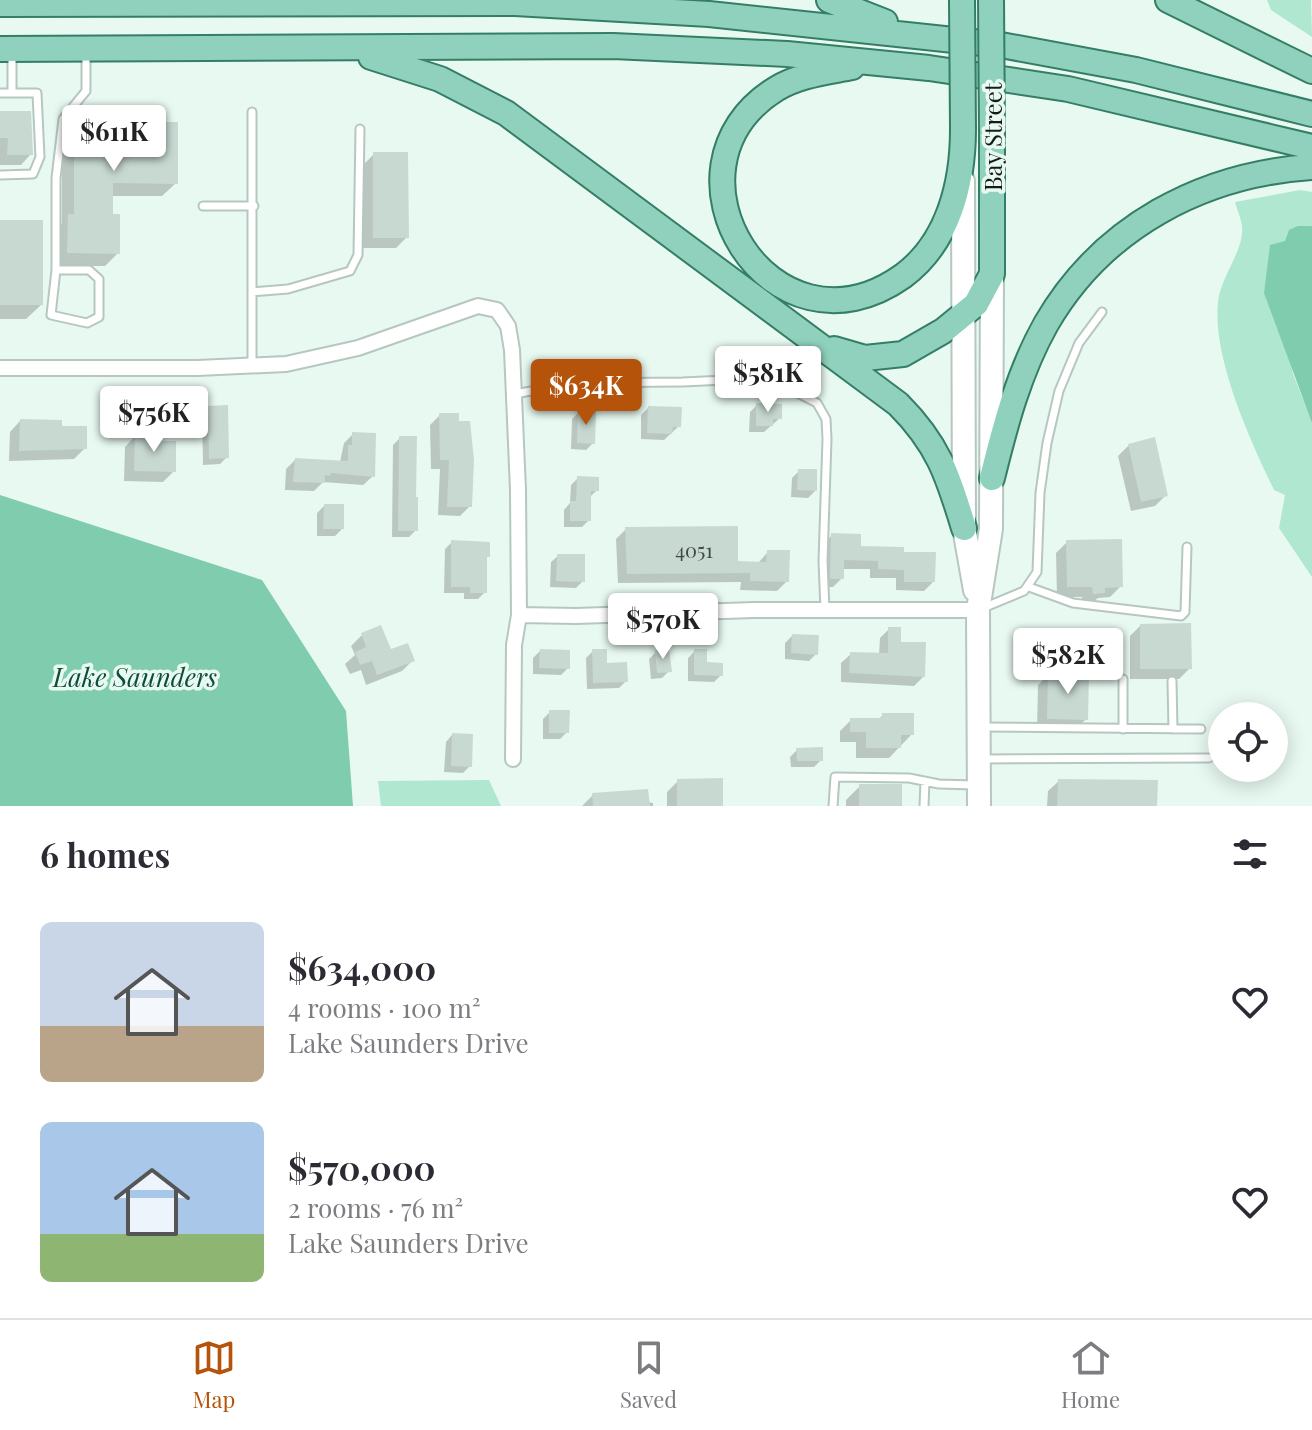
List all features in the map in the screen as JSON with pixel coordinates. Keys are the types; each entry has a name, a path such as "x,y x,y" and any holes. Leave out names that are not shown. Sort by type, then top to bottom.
{"main road":[{"path":"829,0 913,33"},
{"name":"Bay Street","path":"874,62 805,77 777,88 753,109 727,153 722,185 736,241 748,258 771,278 799,295 839,300 867,295 890,285 926,255 943,228 963,164 962,0"},
{"name":"Bay Street","path":"991,0 992,274"},
{"path":"1168,0 1312,71"},
{"path":"0,4 346,1 629,8 913,33 1072,57 1312,114"},
{"path":"6,49 705,48 874,62 1068,89 1312,147"},
{"path":"341,49 407,66 440,79 506,113 813,340 898,404 914,420 935,448 947,474 964,528 978,610 979,796"},
{"path":"963,164 964,528"},
{"path":"992,478 1017,388 1045,325 1071,287 1111,246 1141,222 1191,193 1271,172 1312,167"},
{"path":"813,340 846,354 865,358 903,354 920,347 963,316 981,296 992,274"},
{"path":"978,610 991,529 992,274"}],"street":[{"path":"0,368 252,365 315,359 358,348 478,306 490,306 497,310 508,326 514,394 519,615 514,645 513,759"},
{"path":"519,615 978,610"}],"lane":[{"path":"6,49 12,92"},
{"path":"56,270 89,270 99,279 99,317 87,323 51,315 56,270 56,178 63,119 86,91 86,49"},
{"path":"0,93 37,93 40,157 33,174 0,175"},
{"path":"252,112 252,365"},
{"path":"252,292 288,289 350,271 358,255 360,129"},
{"path":"203,206 254,206"},
{"path":"978,610 1024,591 1037,572 1040,493 1059,391 1079,343 1102,312"},
{"path":"514,394 573,383 748,379 774,381 817,403 826,419 827,439 823,561 825,610"},
{"path":"1029,587 1073,603 1181,616 1185,612 1187,547"},
{"path":"1123,679 1123,729"},
{"path":"1172,681 1173,729"},
{"path":"979,727 1201,729"},
{"path":"979,759 1208,758"},
{"path":"833,806 835,777 909,778 979,796"},
{"path":"924,806 925,781"}],"shaded area":[{"path":"1267,0 1311,0 1312,37 1271,10"},
{"path":"1300,190 1312,192 1312,226 1298,226 1285,335 1293,374 1312,422 1312,577 1279,528 1285,495 1274,490 1244,423 1227,372 1218,324 1220,293 1242,235 1235,202"},
{"path":"489,780 501,806 381,806 378,781"}],"water":[{"path":"1312,226 1312,423 1264,293 1270,245 1285,241 1289,230"},
{"name":"Lake Saunders","path":"0,495 262,580 346,711 353,806 0,806"}],"building":[{"path":"0,111 31,111 33,155 7,155 8,138 0,138"},
{"path":"75,115 120,115 120,122 178,122 178,184 113,183 113,214 120,214 120,254 67,253 68,214 74,214 74,153 68,153 68,133 69,122"},
{"path":"373,152 408,152 409,238 373,238"},
{"path":"0,220 43,220 43,305 0,305"},
{"path":"756,403 782,404 782,419 773,419 773,426 756,426"},
{"path":"228,405 229,458 209,459 208,406"},
{"path":"648,406 682,407 681,427 673,427 672,434 647,433"},
{"path":"578,410 596,411 595,444 577,443"},
{"path":"439,413 459,413 459,421 470,421 474,460 472,507 447,507 449,460 440,460"},
{"path":"20,419 62,420 62,426 87,426 87,449 19,451"},
{"path":"352,432 376,433 375,477 331,473 330,476 325,475 325,483 293,482 295,458 348,461"},
{"path":"135,434 156,434 156,441 176,441 176,472 134,471"},
{"path":"399,436 417,436 418,531 398,531"},
{"path":"1155,437 1168,496 1141,502 1128,444"},
{"path":"798,469 817,469 817,491 797,490"},
{"path":"577,476 599,477 599,491 591,491 591,521 570,521 570,501 576,501"},
{"path":"324,504 344,504 344,529 323,529"},
{"path":"738,526 738,561 766,562 767,550 790,550 789,582 750,581 750,573 627,574 625,527"},
{"path":"831,533 861,534 861,546 904,547 904,552 936,552 935,582 904,582 904,570 878,569 878,561 844,560 844,579 830,579"},
{"path":"1122,539 1123,587 1105,588 1105,593 1093,594 1092,587 1067,587 1066,540"},
{"path":"451,540 490,542 487,593 470,593 470,587 451,587"},
{"path":"557,554 585,554 585,582 556,581"},
{"path":"1191,623 1192,669 1140,669 1140,624"},
{"path":"381,625 391,649 408,643 415,661 377,675 372,661 360,665 355,652 366,647 361,633"},
{"path":"888,627 901,627 901,642 926,642 925,677 849,673 850,652 888,653"},
{"path":"792,634 819,635 818,655 791,653"},
{"path":"540,649 570,650 570,669 539,668"},
{"path":"592,649 607,649 607,663 627,662 628,682 593,683"},
{"path":"669,649 672,672 657,673 655,650"},
{"path":"694,649 707,649 707,662 723,663 723,676 694,675"},
{"path":"1048,672 1089,673 1088,720 1047,719"},
{"path":"549,710 570,710 569,733 549,733"},
{"path":"882,713 914,713 914,735 901,735 901,748 866,748 866,732 850,732 850,718 882,718"},
{"path":"452,733 473,734 472,767 451,766"},
{"path":"823,747 823,761 797,761 796,748"},
{"path":"723,778 723,806 677,806 677,779"},
{"path":"1058,779 1158,780 1157,806 1057,806"},
{"path":"859,784 902,784 902,806 859,806"},
{"path":"648,789 650,806 593,806 592,793"}]}
